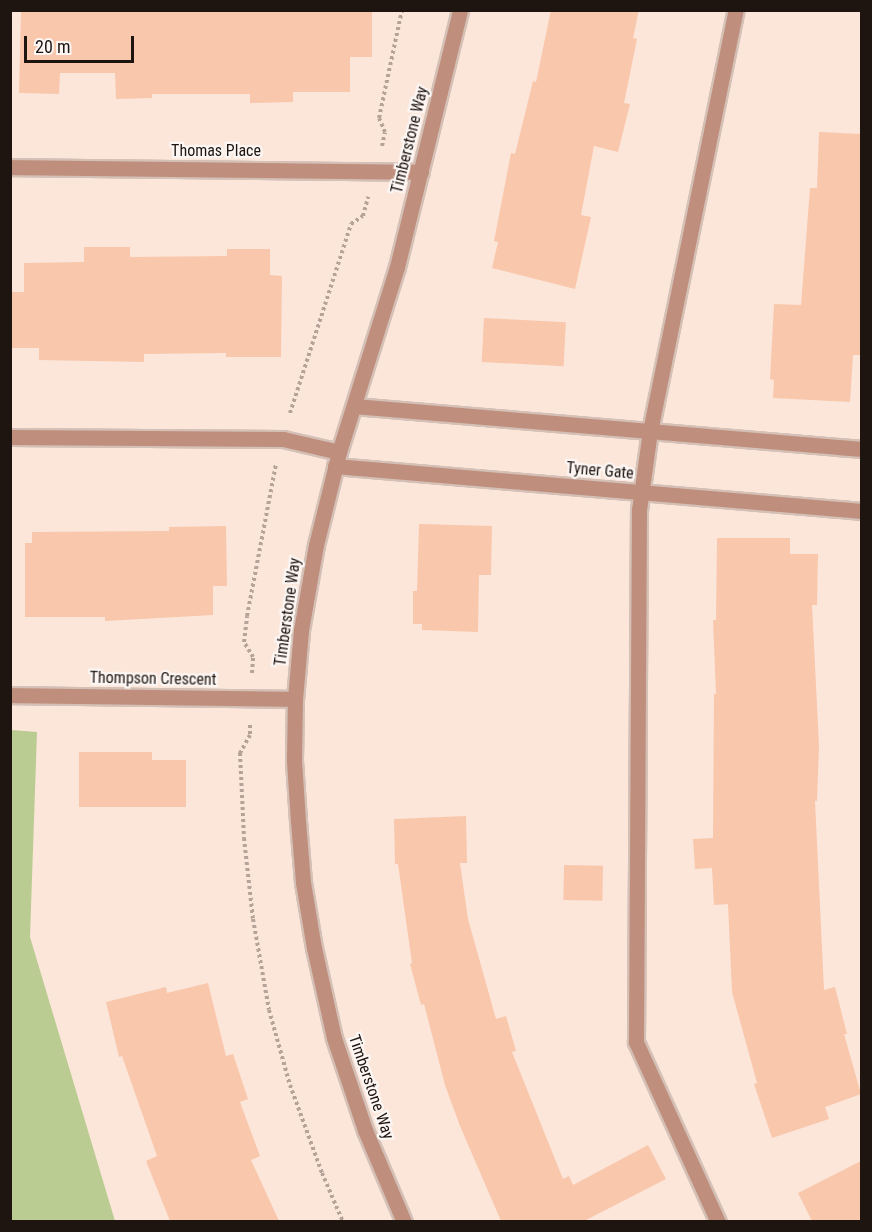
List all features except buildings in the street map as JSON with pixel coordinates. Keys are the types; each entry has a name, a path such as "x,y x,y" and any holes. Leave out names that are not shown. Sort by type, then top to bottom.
{"street":[{"name":"Timberstone Way","path":"404,1221 365,1130 334,1038 314,948 303,882 299,831 294,760 295,699 303,619 316,544 337,459 397,267 460,10"},
{"path":"718,1221 636,1042 640,492 650,431 736,10"},
{"name":"Thomas Place","path":"10,167 421,172"},
{"path":"354,406 861,449"},
{"name":"Tyner Gate","path":"10,437 283,439 337,459 640,492 861,511"},
{"name":"Thompson Crescent","path":"10,695 295,699"}],"path":[{"path":"385,132 379,118 402,10"},
{"path":"250,735 240,753 244,838 253,919 269,1010 290,1085 322,1173 343,1221"}],"green space":[{"path":"11,730 37,732 30,937 115,1221 11,1221"}]}
